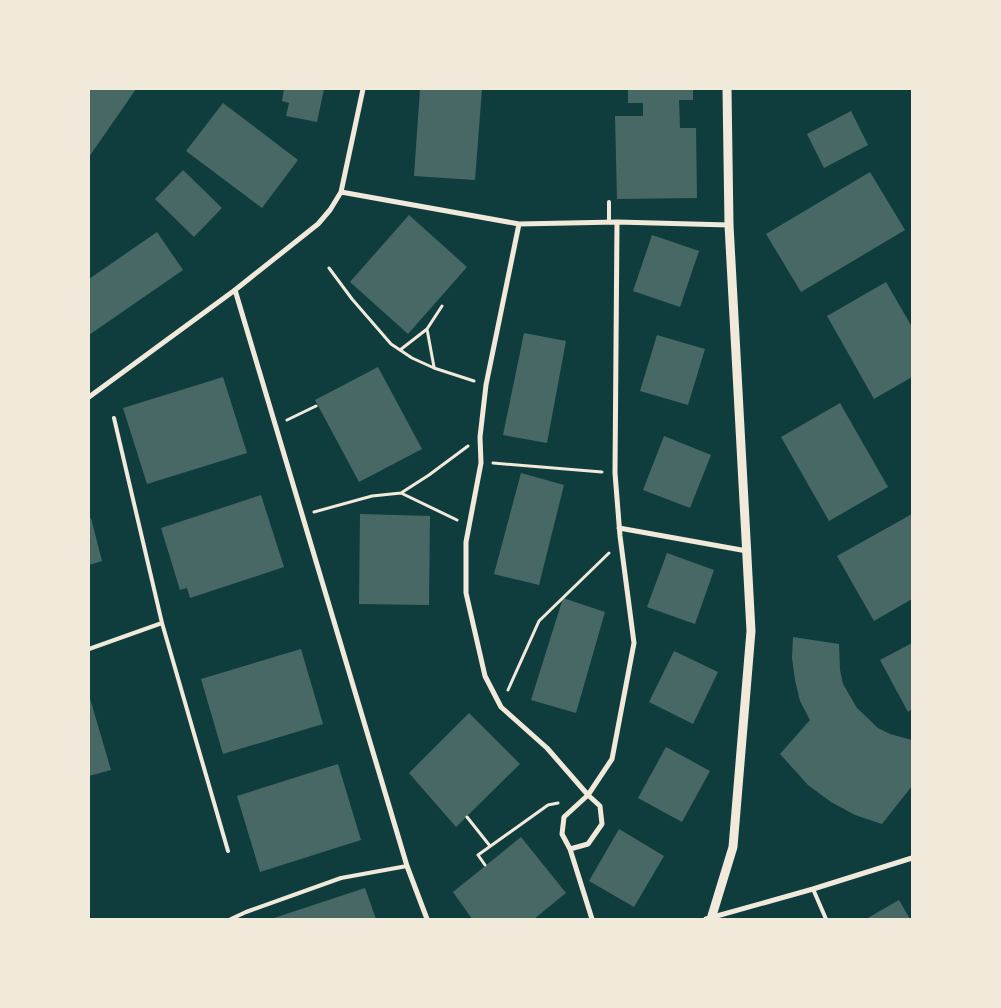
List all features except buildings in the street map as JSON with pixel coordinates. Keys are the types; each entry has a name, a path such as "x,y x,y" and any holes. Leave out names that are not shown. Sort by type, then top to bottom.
{"street":[{"path":"89,397 235,290 318,224 330,210 341,192 363,89"},
{"path":"709,919 732,847 751,631 729,225 727,89"},
{"path":"341,192 519,224 617,222 729,225"},
{"path":"592,919 570,849 562,834 564,817 588,795 612,759 634,643 620,542 615,473 617,222"},
{"path":"519,224 486,385 480,436 481,462 466,542 466,593 485,676 501,707 547,748 600,806 602,824 588,844 570,849"},
{"path":"235,290 407,866 427,919"},
{"path":"619,528 747,551"},
{"path":"709,919 912,858"}],"lane":[{"path":"610,202 610,222"},
{"path":"114,418 162,623 228,851"},
{"path":"89,649 162,623"},
{"path":"231,919 341,878 407,866"},
{"path":"812,889 826,919"}],"path":[{"path":"329,268 352,299 391,344 412,358 434,368 486,385"},
{"path":"400,350 427,329 442,306"},
{"path":"427,329 434,368"},
{"path":"276,426 316,406"},
{"path":"302,515 372,496 401,493 429,475 480,436"},
{"path":"481,462 615,473"},
{"path":"401,493 469,525"},
{"path":"501,707 539,621 620,542"},
{"path":"486,865 478,855 548,805 588,795"},
{"path":"467,816 490,846"}]}
